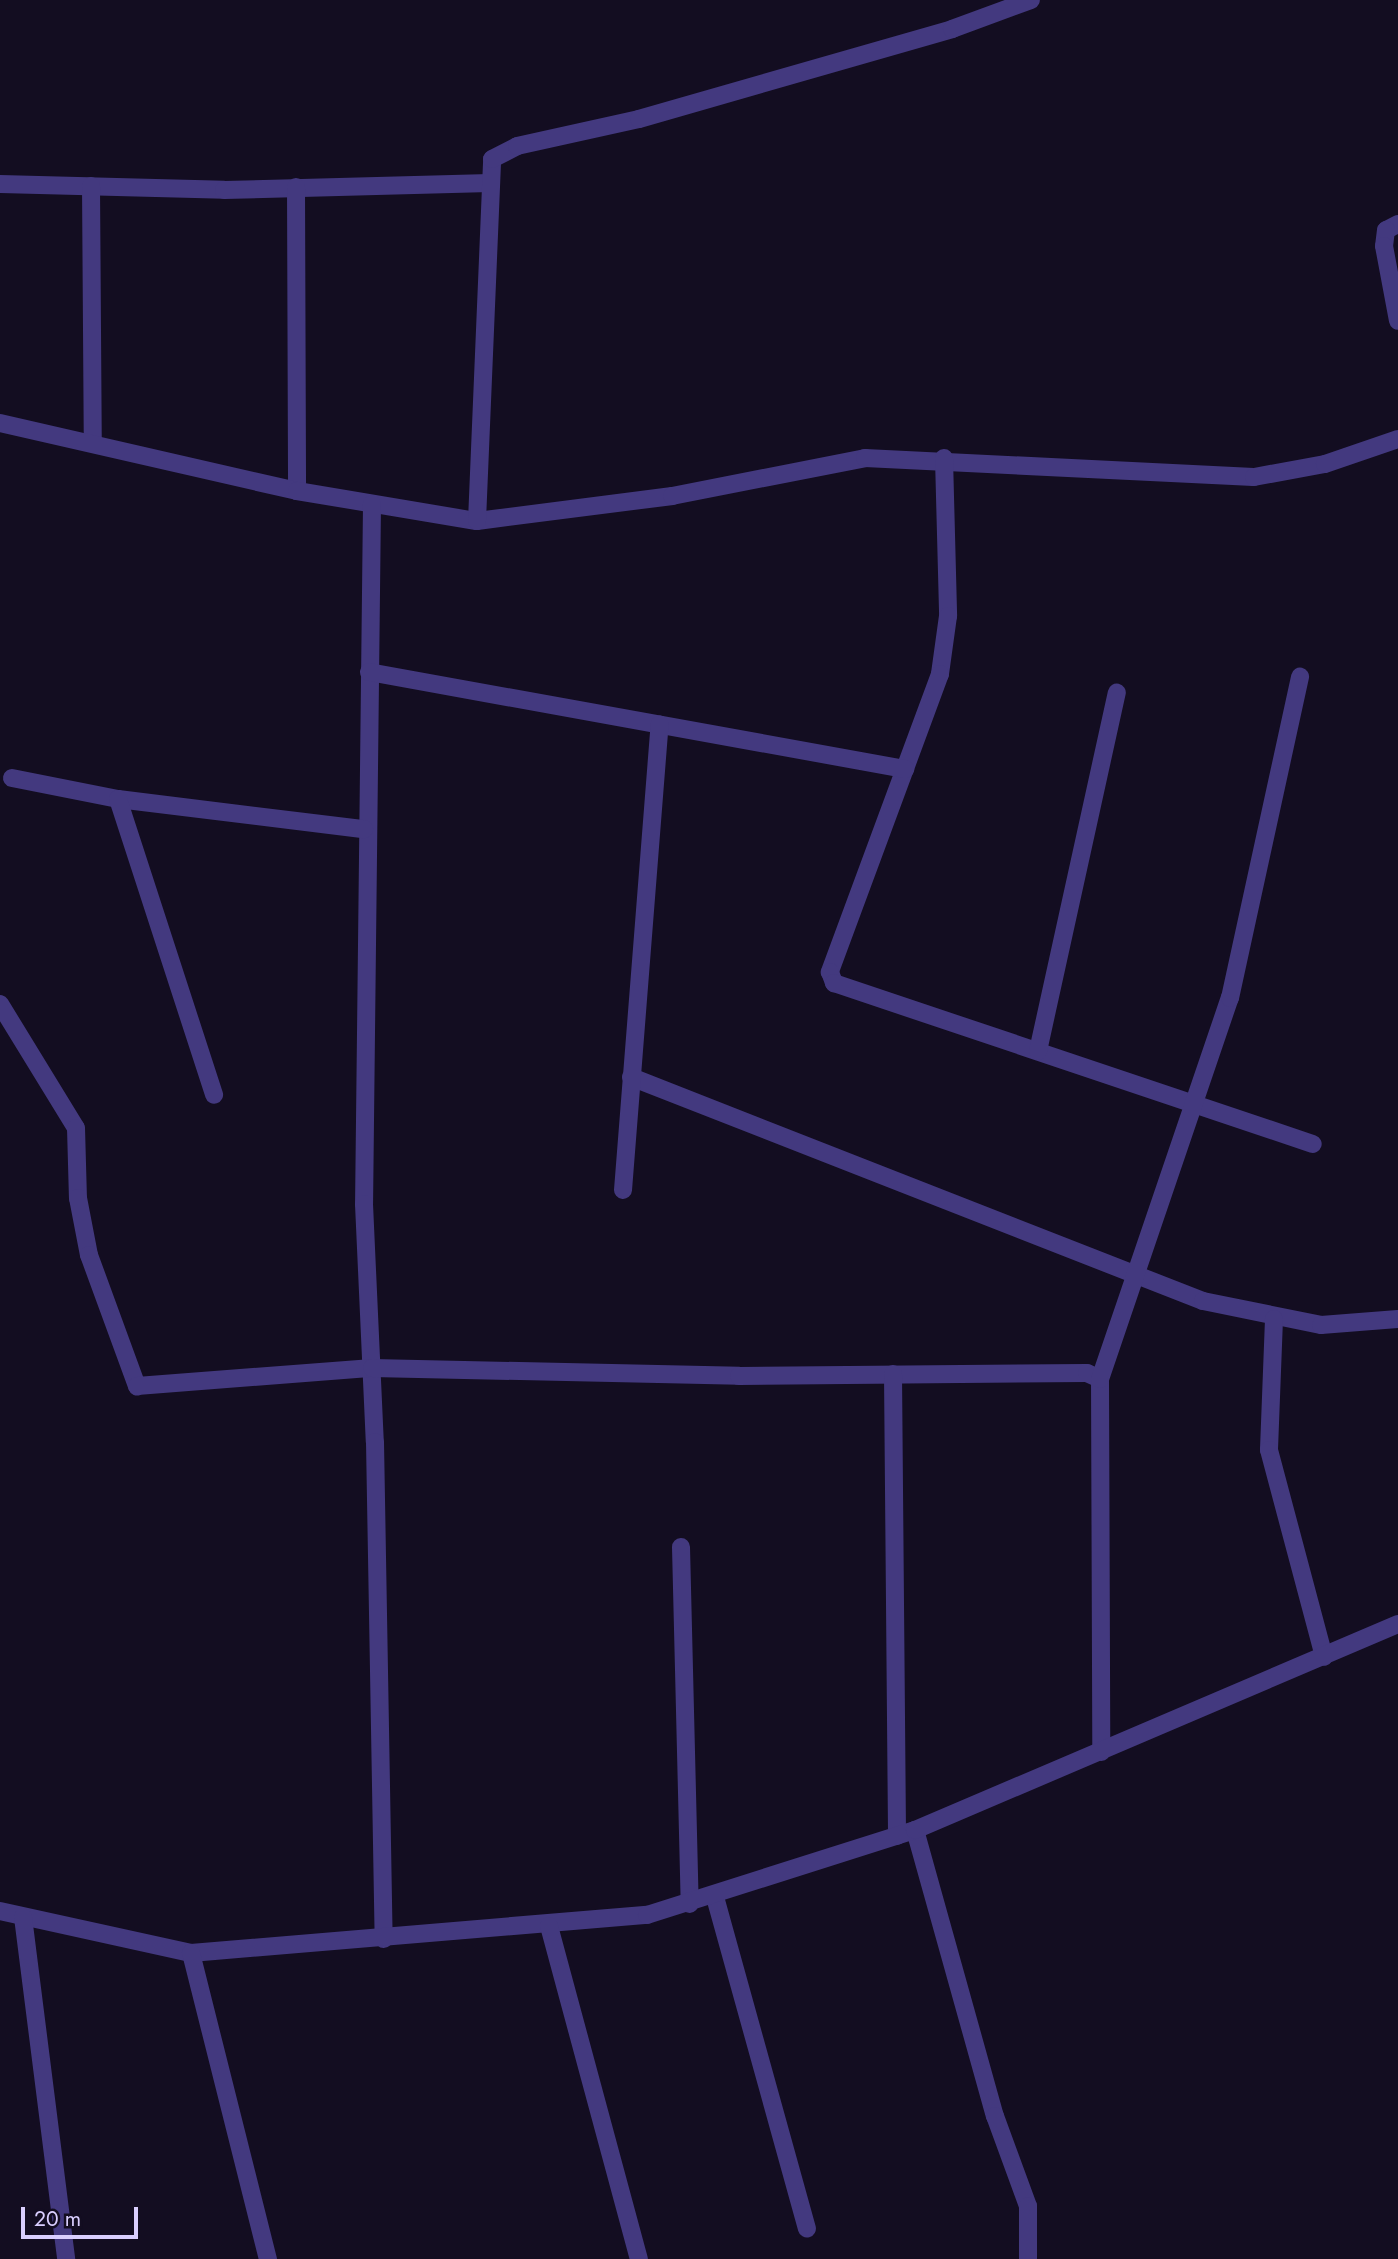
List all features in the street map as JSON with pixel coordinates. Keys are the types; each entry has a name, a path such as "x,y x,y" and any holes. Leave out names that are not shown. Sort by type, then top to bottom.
{"street":[{"path":"477,521 492,159 517,146 639,119 952,29 1031,0"},
{"path":"0,184 296,187 490,183"},
{"path":"91,186 93,443"},
{"path":"296,187 297,491"},
{"path":"1398,224 1386,230 1384,246 1398,321"},
{"path":"0,423 297,491 477,521 672,496 865,458 944,458 1254,477 1325,464 1398,439"},
{"path":"944,458 948,616 940,674 830,972 834,983 1313,1144"},
{"path":"372,504 364,829 364,1204 372,1368 384,1939"},
{"path":"369,672 905,769"},
{"path":"1101,1752 1100,1379 1132,1274 1199,1105 1258,886 1300,677"},
{"path":"1038,1051 1117,693"},
{"path":"623,1190 660,724"},
{"path":"12,779 118,799 364,829"},
{"path":"118,799 214,1095"},
{"path":"0,1004 76,1128 78,1198 89,1255 137,1386 372,1368 893,1374 1087,1373 1100,1379"},
{"path":"631,1077 953,1198 1132,1274 1274,1319 1321,1325 1398,1319"},
{"path":"1274,1319 1269,1450 1324,1657"},
{"path":"893,1374 897,1836"},
{"path":"681,1548 690,1903"},
{"path":"0,1912 191,1953 549,1926 690,1903 915,1830 1398,1625"},
{"path":"915,1830 995,2116 1028,2206 1028,2259"},
{"path":"715,1897 807,2228"},
{"path":"23,1917 66,2259"},
{"path":"549,1926 639,2259"},
{"path":"191,1953 268,2259"}]}
